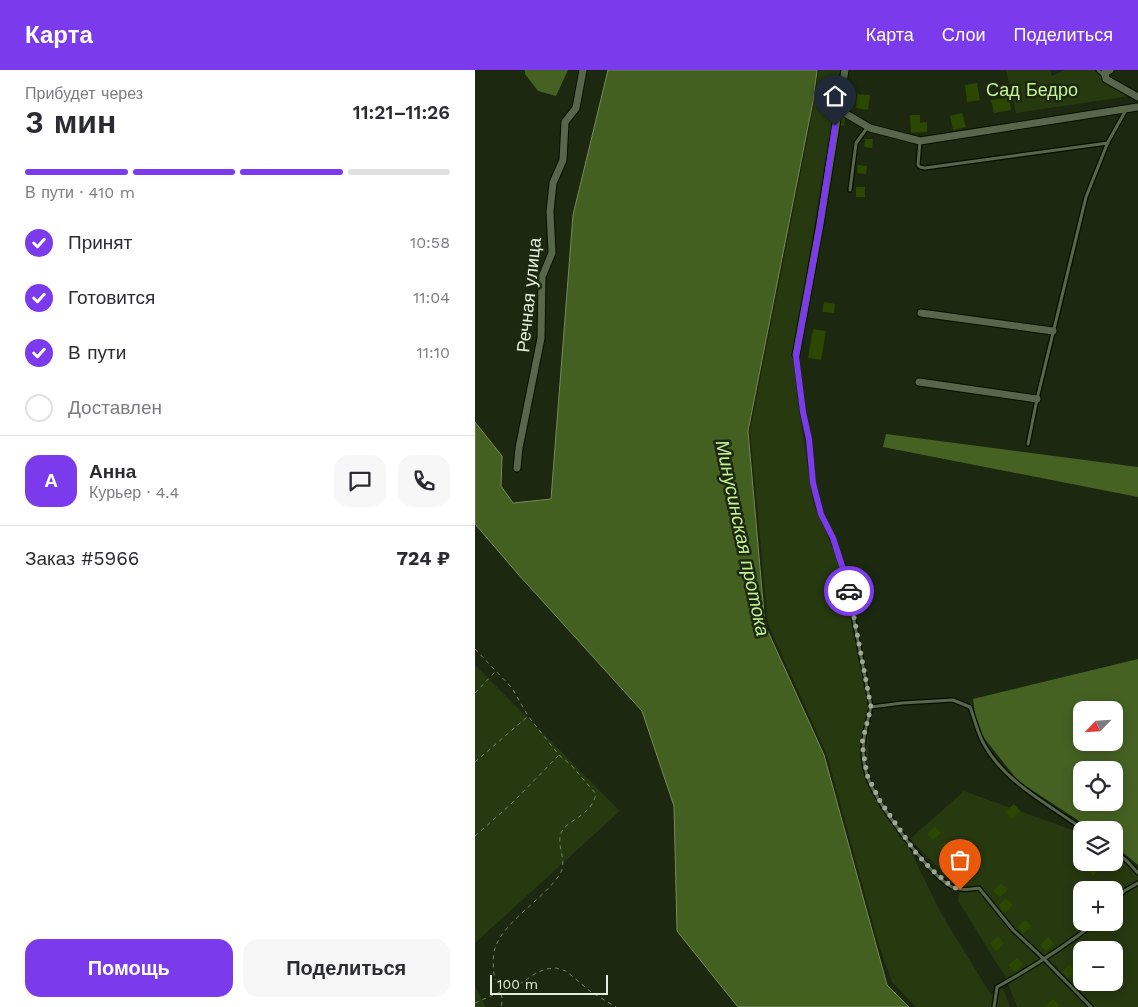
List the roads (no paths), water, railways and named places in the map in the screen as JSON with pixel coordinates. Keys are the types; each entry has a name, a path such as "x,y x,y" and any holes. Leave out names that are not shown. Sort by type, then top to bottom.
{"street":[{"name":"Речная улица","path":"517,468 519,448 541,338 542,277 552,253 550,211 553,183 563,160 565,122 576,108 583,70"},
{"path":"796,356 845,70"},
{"path":"1110,70 1105,72 1106,79 1138,97"},
{"path":"838,109 869,127 920,141 1138,107"},
{"path":"921,313 1053,331"},
{"path":"919,382 1037,399"}],"lane":[{"path":"1097,70 1106,79"},
{"path":"1028,444 1037,399 1086,197 1108,142 1126,109"},
{"path":"850,190 855,142 866,128 869,127"},
{"path":"920,141 918,164 920,167 925,168 1108,142"},
{"path":"796,356 803,412 809,439 813,483 821,514 833,538 845,575 871,707 862,743 867,775 885,808 916,853 930,868 951,886 960,890 979,888 1013,930 1091,1007"},
{"path":"871,707 953,700 970,707 985,746 1004,771 1036,797 1073,822"},
{"path":"1123,858 1138,874"},
{"path":"1123,893 1138,883"},
{"path":"994,1007 997,987 1045,960 1084,931"}],"water":[{"name":"Минусинская протока","path":"608,70 817,70 813,101 748,431 765,625 824,755 887,985 909,1007 738,1007 677,931 674,806 642,711 475,524 475,422 502,456 501,486 513,503 551,499 573,215"}],"park label":[{"name":"Сад Бедро","path":"1032,90"}]}
